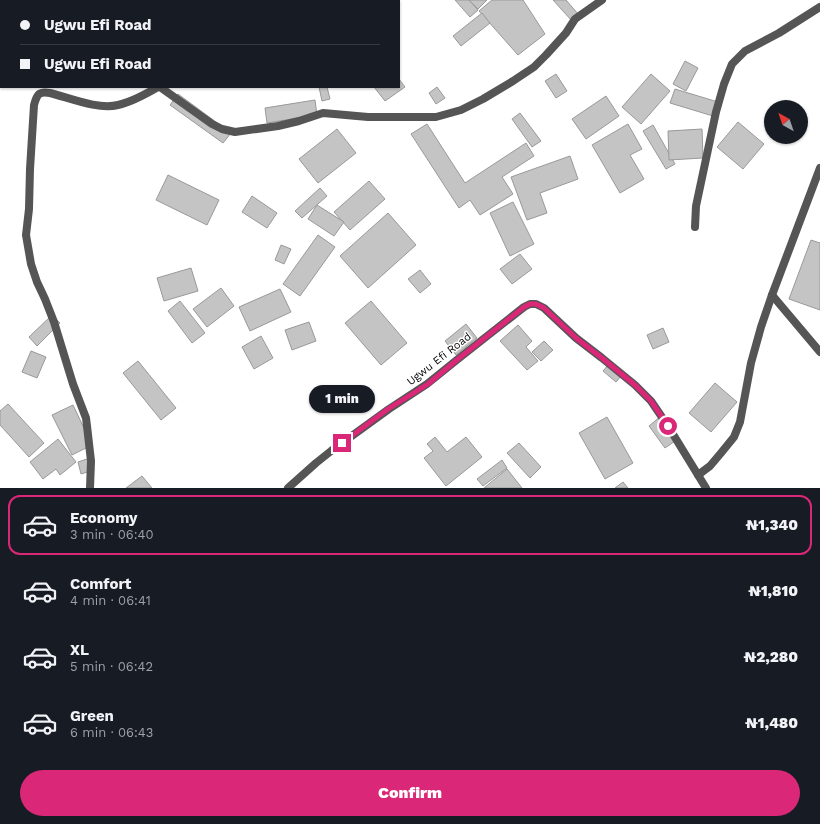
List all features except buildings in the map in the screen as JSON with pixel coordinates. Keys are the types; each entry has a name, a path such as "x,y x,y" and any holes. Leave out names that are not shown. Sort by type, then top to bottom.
{"street":[{"path":"160,88 212,124 222,129 235,132 278,126 323,113 368,117 436,117 461,110 483,99 529,70 546,55 566,33 574,20 602,0"},
{"path":"695,227 696,206 716,112 724,84 732,64 745,51 779,33 820,7"},
{"path":"90,488 91,460 86,418 73,384 46,299 37,282 31,264 26,235 29,209 34,105 38,95 45,92 88,104 116,106 157,88"},
{"path":"698,475 710,466 721,454 734,436 740,422 751,362 772,295 820,168"},
{"path":"772,295 820,352"},
{"name":"Ugwu Efi Road","path":"288,488 332,451 388,409 428,384 524,307 530,304 536,304 544,308 576,338 635,385 651,401 664,419 706,488"}],"route":[{"path":"342,443 388,409 428,384 524,307 530,304 536,304 544,308 576,338 635,385 660,412 668,426"}]}
